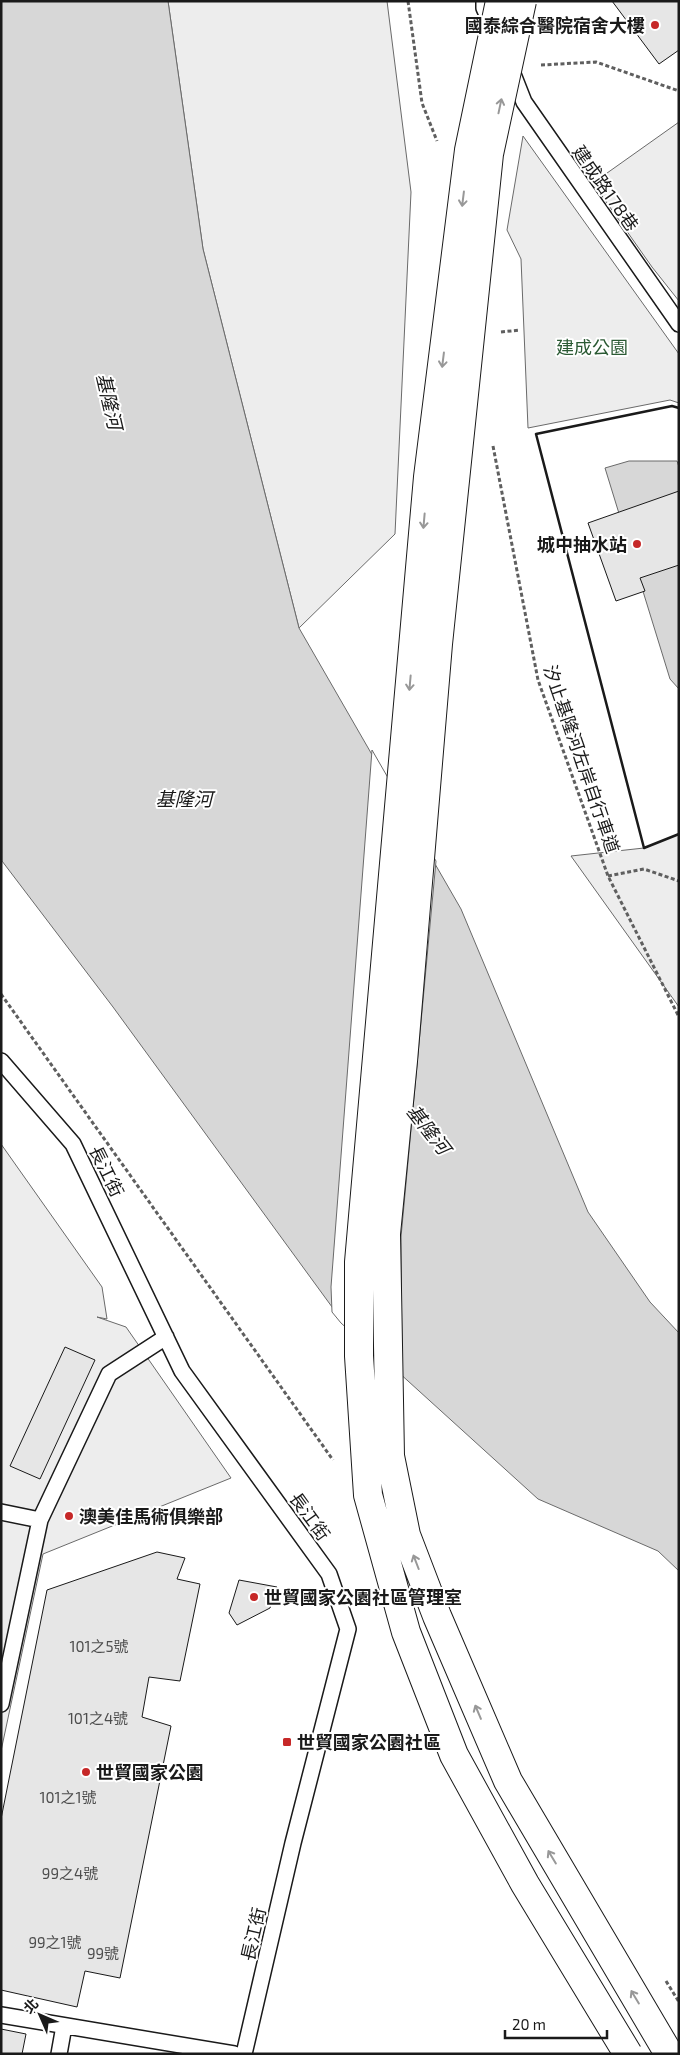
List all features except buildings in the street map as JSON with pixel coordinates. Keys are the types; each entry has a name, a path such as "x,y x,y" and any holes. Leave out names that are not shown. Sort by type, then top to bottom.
{"highway":[{"path":"500,1 469,150 428,477 359,1262 359,1356 368,1495 406,1632 454,1755 525,1884 628,2054"},
{"path":"522,1 490,154 438,644 403,1061 386,1234 390,1456 406,1535 437,1616 508,1781 669,2054"}],"lane":[{"name":"建成路178巷","path":"484,1 484,8 524,102 679,324"},
{"name":"長江街","path":"1,1061 73,1144 182,1371 329,1574 348,1629 293,1843 244,2054"},
{"path":"1,1704 40,1520 109,1374 166,1337"},
{"path":"1,1512 40,1520"},
{"path":"1,2015 234,2054"},
{"path":"59,2054 64,2026"}],"path":[{"path":"510,68 596,62 679,91"},
{"path":"501,332 520,330"},
{"name":"汐止基隆河左岸自行車道","path":"491,436 538,680 608,876 679,1017"},
{"path":"608,876 644,869 679,880"}],"shaded area":[{"path":"168,1 387,1 411,192 395,534 299,628 203,249"},
{"path":"679,122 679,301 652,267 593,183"},
{"name":"建成公園","path":"523,136 679,354 679,403 670,400 528,428 521,259 507,230"},
{"path":"679,834 679,1007 571,856 644,848"},
{"name":"澳美佳馬術俱樂部","path":"1,1144 102,1287 107,1319 97,1317 126,1327 231,1478 43,1554 1,1751"}],"water":[{"name":"基隆河","path":"1,1 168,1 203,249 299,628 461,909 588,1212 650,1302 679,1333 679,1571 658,1551 538,1499 343,1322 113,1007 2,861"},
{"path":"629,461 677,461 679,467 679,689 670,679 605,468"}],"pier":[{"path":"372,750 436,861 401,1237 402,1378 341,1323 332,1312 331,1287"}],"wall":[{"path":"679,408 672,406 536,434 644,848 679,834"}],"place":[{"name":"國泰綜合醫院宿舍大樓","path":"655,25"},
{"name":"城中抽水站","path":"637,544"},
{"name":"澳美佳馬術俱樂部","path":"69,1516"},
{"name":"世貿國家公園社區管理室","path":"254,1597"},
{"name":"世貿國家公園社區","path":"287,1742"},
{"name":"世貿國家公園","path":"86,1772"}]}
